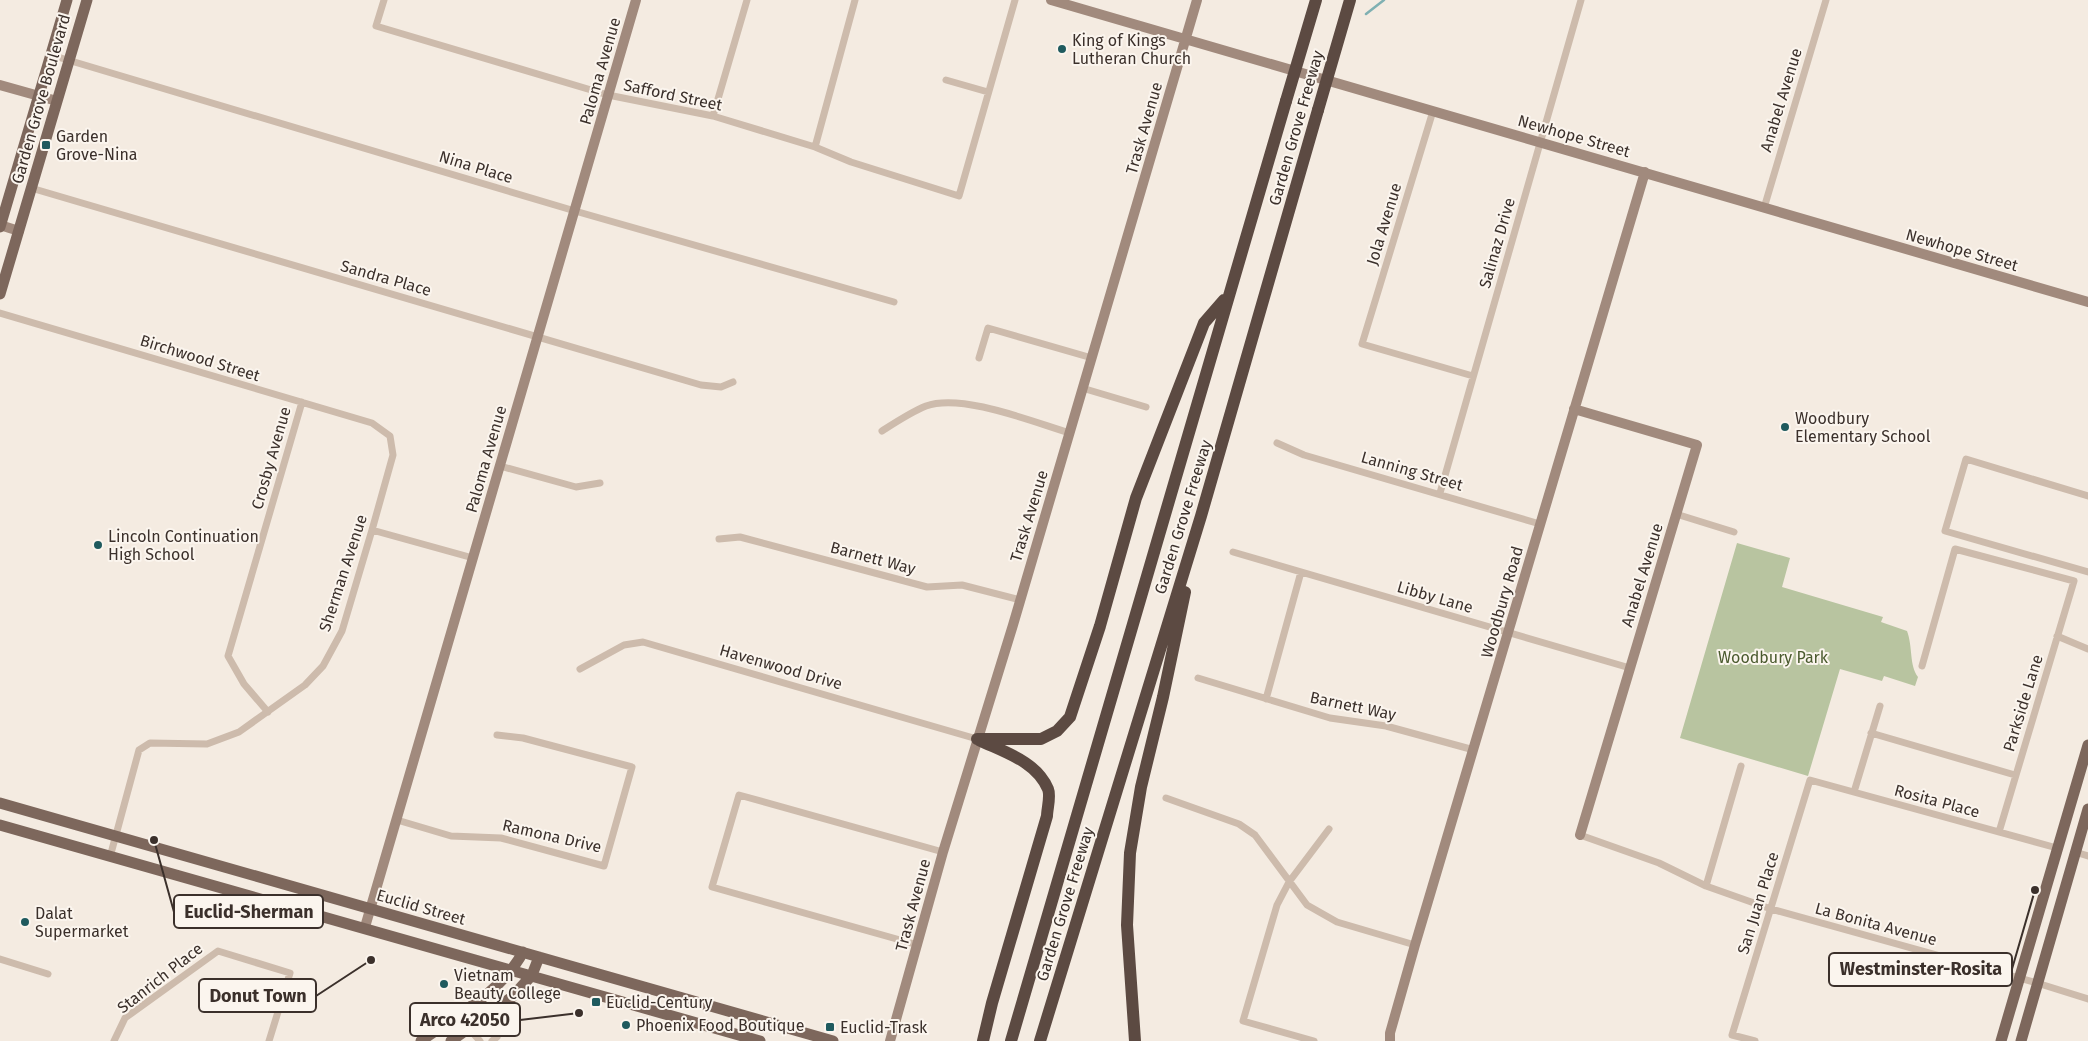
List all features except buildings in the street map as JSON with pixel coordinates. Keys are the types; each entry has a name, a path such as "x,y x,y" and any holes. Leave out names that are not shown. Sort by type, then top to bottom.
{"highway":[{"name":"Garden Grove Freeway","path":"1011,1041 1227,296 1316,0"},
{"name":"Garden Grove Freeway","path":"1040,1041 1201,516 1350,0"},
{"path":"977,739 1041,739 1057,731 1070,717 1097,634 1136,498 1204,323 1227,296"},
{"path":"1135,1041 1127,930 1130,853 1141,788 1163,697 1201,516"},
{"path":"977,739 1026,762 1049,790 1047,816 992,1003 983,1041"}],"main road":[{"name":"Garden Grove Boulevard","path":"0,226 67,0"},
{"name":"Garden Grove Boulevard","path":"0,294 87,0"},
{"path":"2001,1041 2088,745"},
{"name":"Euclid Street","path":"0,803 833,1041"},
{"path":"2021,1041 2088,809"},
{"path":"0,825 366,927 760,1041"},
{"path":"421,1041 499,984 514,970 523,952"},
{"path":"452,1041 512,997 532,975 539,957"}],"street":[{"name":"Safford Street","path":"384,0 376,26 608,95 713,116 958,196 988,92"},
{"name":"Paloma Avenue","path":"366,927 636,0"},
{"path":"713,116 747,0"},
{"path":"815,148 855,0"},
{"path":"946,80 988,92 1015,0"},
{"name":"Newhope Street","path":"1050,0 2088,302"},
{"name":"Trask Avenue","path":"890,1041 943,852 1070,433 1197,0"},
{"name":"Salinaz Drive","path":"1440,493 1581,0"},
{"name":"Anabel Avenue","path":"1764,208 1826,0"},
{"name":"Nina Place","path":"51,55 574,211 894,302"},
{"path":"0,85 57,101"},
{"name":"Jola Avenue","path":"1432,111 1362,344 1473,376"},
{"name":"Woodbury Road","path":"1390,1041 1390,1033 1415,945 1645,172"},
{"name":"Sandra Place","path":"31,188 701,385 720,387 733,382"},
{"path":"0,226 19,231"},
{"name":"Birchwood Street","path":"0,313 372,423 390,436"},
{"path":"979,358 988,328 1092,358"},
{"path":"1082,388 1146,407"},
{"name":"Crosby Avenue","path":"268,712 244,684 228,656 302,402"},
{"path":"882,431 928,405 956,403 986,407 1070,433"},
{"name":"Anabel Avenue","path":"1574,409 1696,445 1580,835"},
{"name":"Sherman Avenue","path":"110,857 139,750 150,744 207,744 239,732 305,684 323,666 342,631 372,530 393,455 390,436"},
{"name":"Lanning Street","path":"1277,444 1304,454 1540,524"},
{"path":"2088,496 1966,459 1945,531 2088,572"},
{"path":"500,466 576,486 600,484"},
{"path":"1676,514 1734,532"},
{"path":"372,530 473,558"},
{"name":"Barnett Way","path":"719,539 740,537 927,587 962,585 1020,600"},
{"name":"Parkside Lane","path":"1922,666 1955,549 2074,581 1999,832"},
{"name":"Libby Lane","path":"1233,552 1630,668"},
{"path":"1266,699 1302,572"},
{"path":"2057,636 2088,649"},
{"name":"Havenwood Drive","path":"580,669 624,645 643,642 977,739"},
{"name":"Barnett Way","path":"1198,678 1330,718 1386,726 1474,750"},
{"path":"1854,792 1880,706"},
{"path":"1871,733 2015,775"},
{"name":"Ramona Drive","path":"397,820 452,836 502,838 604,866 632,767 523,738 497,735"},
{"path":"1706,886 1740,766"},
{"name":"Rosita Place","path":"1810,780 2057,848"},
{"name":"San Juan Place","path":"1755,1041 1732,1035 1810,780"},
{"path":"918,945 712,887 739,795 943,852"},
{"path":"1166,798 1239,824 1255,835 1307,906 1337,922 1415,945"},
{"path":"1314,1041 1244,1021 1277,905 1289,882 1329,829"},
{"name":"La Bonita Avenue","path":"1580,835 1659,863 1706,886 1771,909 2020,978 2088,999"},
{"path":"2076,852 2088,856"},
{"name":"Stanrich Place","path":"114,1041 125,1018 218,951 290,973 269,1041"},
{"path":"0,959 48,974"},
{"path":"469,1029 480,1041"}],"green space":[{"name":"Woodbury Park","path":"1737,543 1790,558 1782,587 1883,617 1881,622 1907,631 1913,667 1918,677 1915,686 1884,676 1882,681 1840,669 1808,776 1680,738"}],"waterway":[{"path":"1366,14 1384,0"}],"place":[{"name":"King of Kings Lutheran Church","path":"1062,49"},
{"name":"Garden Grove-Nina","path":"46,145"},
{"name":"Woodbury Elementary School","path":"1785,427"},
{"name":"Lincoln Continuation High School","path":"98,545"},
{"name":"Euclid-Sherman","path":"154,840"},
{"name":"Westminster-Rosita","path":"2035,890"},
{"name":"Dalat Supermarket","path":"25,922"},
{"name":"Donut Town","path":"371,960"},
{"name":"Vietnam Beauty College","path":"444,984"},
{"name":"Euclid-Century","path":"596,1002"},
{"name":"Arco 42050","path":"579,1013"},
{"name":"Phoenix Food Boutique","path":"626,1025"},
{"name":"Euclid-Trask","path":"830,1027"}]}
